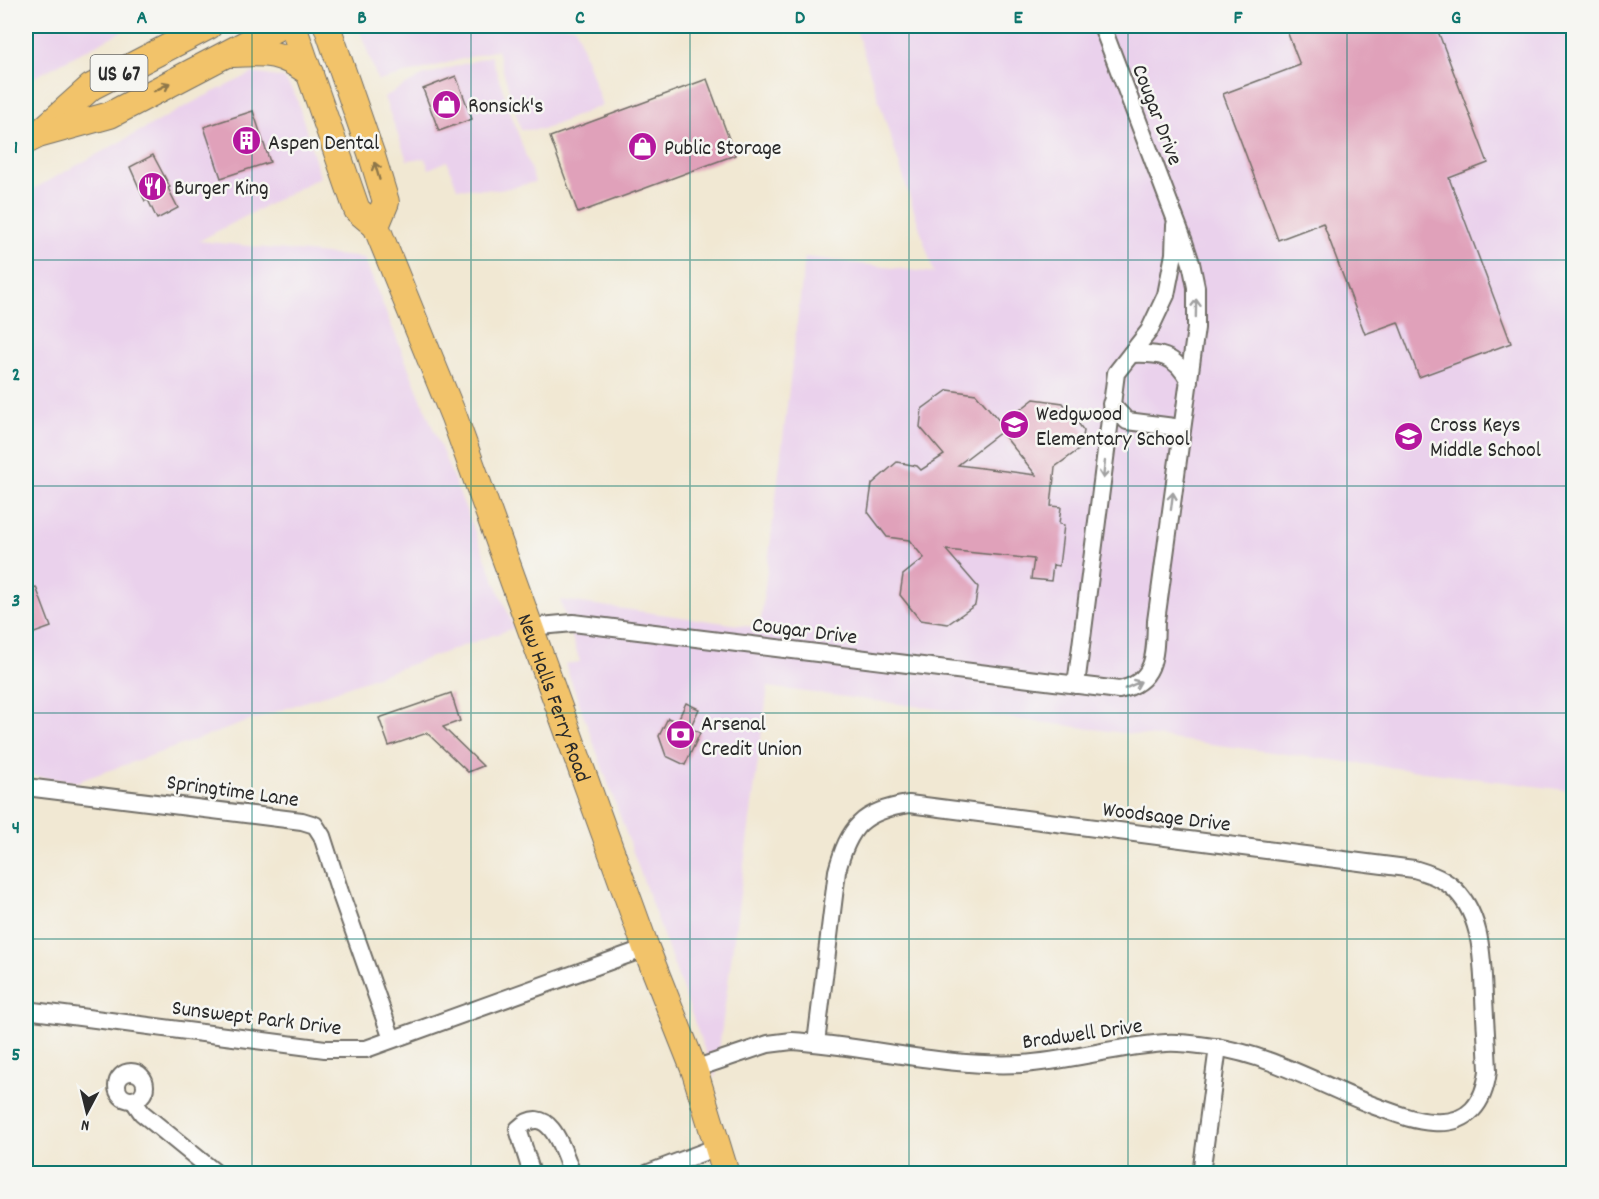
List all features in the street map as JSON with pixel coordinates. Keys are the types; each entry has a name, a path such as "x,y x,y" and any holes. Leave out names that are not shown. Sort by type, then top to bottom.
{"main road":[{"name":"US 67","path":"32,138 91,87 210,26"},
{"name":"US 67","path":"32,138 110,115 280,26"},
{"name":"New Halls Ferry Road","path":"293,26 357,210 376,226 454,417 646,948 694,1070 726,1173"},
{"path":"327,26 386,202 376,226"},
{"path":"226,54 277,54 310,73"}],"street":[{"name":"Cougar Drive","path":"530,627 573,623 1119,690 1133,687 1143,680 1153,662 1156,621 1196,328 1196,287 1191,263 1175,218 1102,26"},
{"name":"Cougar Drive","path":"1076,685 1116,373 1149,331 1166,295 1174,254 1175,218"},
{"path":"1131,354 1147,354 1173,360 1181,367 1189,381"},
{"path":"1111,404 1127,421 1182,428"},
{"name":"Springtime Lane","path":"26,787 212,808 302,821 315,825 322,836 392,1039"},
{"name":"Woodsage Drive","path":"816,1043 837,871 842,849 854,828 871,815 892,807 909,804 1414,869 1436,876 1451,886 1463,900 1478,932 1488,1071 1486,1088 1480,1102 1467,1116"},
{"name":"Sunswept Park Drive","path":"26,1010 325,1049 366,1049 646,948"},
{"name":"Bradwell Drive","path":"694,1070 768,1044 792,1041 988,1064 1023,1064 1166,1043 1218,1047 1251,1054 1400,1116 1434,1122 1467,1116"},
{"path":"1201,1173 1218,1047"},
{"path":"133,1100 142,1113 217,1173"},
{"path":"531,1173 518,1129 525,1122 535,1121 545,1122 554,1129 572,1173"},
{"path":"646,1173 717,1147"}],"shaded area":[{"path":"26,26 130,26 130,27 26,80"},
{"path":"358,26 575,26 602,105 545,129 521,130 497,50 378,81"},
{"path":"855,26 1573,26 1573,791 768,687 715,1079 565,664 580,662 560,600 760,628 805,257 934,273"},
{"path":"491,56 535,182 500,190 457,188 447,161 429,169 425,158 407,160 384,97 422,76"},
{"path":"253,73 284,78 296,96 320,177 199,241 364,258 514,628 76,782 26,775 26,193 201,98"}],"building":[{"name":"Cross Keys Middle School","path":"1285,26 1391,26 1394,32 1412,26 1436,26 1488,163 1449,178 1511,343 1419,377 1398,322 1365,334 1323,223 1278,240 1223,94 1300,65"},
{"name":"Ronsick's","path":"456,76 472,119 439,131 423,89"},
{"name":"Public Storage","path":"707,79 735,155 578,213 550,137"},
{"path":"253,111 270,162 221,178 204,127"},
{"name":"Burger King","path":"153,155 178,208 157,219 148,200 145,201 130,167"},
{"name":"Wedgwood Elementary School","path":"948,390 976,394 1002,424 1034,399 1063,403 1084,431 1081,448 1055,467 1051,506 1061,507 1059,524 1064,525 1059,566 1053,565 1051,581 1031,579 1034,559 946,550 978,587 975,605 948,624 920,620 900,595 903,575 924,558 909,540 887,537 868,512 872,484 897,462 917,466 921,470 944,455 920,427 922,409","holes":["1001,432 1036,475 958,465"]},
{"path":"36,587 51,627 26,636 26,591"},
{"path":"451,693 460,721 443,727 483,766 468,772 427,733 389,746 379,718"},
{"name":"Arsenal Credit Union","path":"686,703 699,709 690,728 700,733 685,765 666,756 659,736 668,718 677,722"}],"place":[{"name":"Ronsick's","path":"447,104"},
{"name":"Aspen Dental","path":"247,141"},
{"name":"Public Storage","path":"643,146"},
{"name":"Burger King","path":"153,186"},
{"name":"Wedgwood Elementary School","path":"1015,425"},
{"name":"Cross Keys Middle School","path":"1409,436"},
{"name":"Arsenal Credit Union","path":"680,735"}]}
